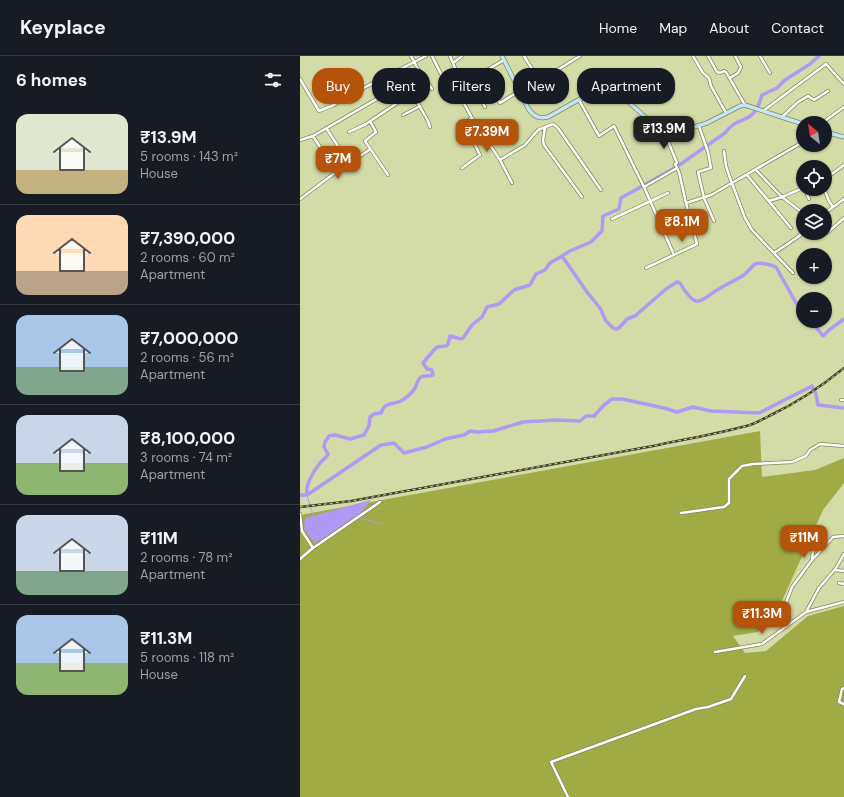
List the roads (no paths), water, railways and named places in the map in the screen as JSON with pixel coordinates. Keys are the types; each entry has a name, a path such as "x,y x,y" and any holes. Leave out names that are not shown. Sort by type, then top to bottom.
{"street":[{"path":"411,56 418,68"},
{"path":"403,68 426,56"},
{"path":"432,56 438,68"},
{"path":"450,56 455,68"},
{"path":"453,63 462,56"},
{"path":"524,56 532,68"},
{"path":"560,68 580,56"},
{"path":"693,56 703,73 708,76 711,86 726,113"},
{"path":"708,56 717,72 720,73 725,71 745,105"},
{"path":"730,78 738,73 741,67 735,56"},
{"path":"760,56 770,73"},
{"path":"488,68 503,58 513,78"},
{"path":"759,109 826,64 844,84"},
{"path":"300,78 319,111 334,105 372,84"},
{"path":"782,117 798,102 808,96 814,100 828,91"},
{"path":"526,104 534,116 541,118 548,117 577,100"},
{"path":"300,140 313,136 372,102"},
{"path":"349,132 370,121 396,104"},
{"path":"464,104 500,160 512,183"},
{"path":"582,104 599,136 614,126 674,255"},
{"path":"631,104 666,136 677,163 675,164 679,172 697,244 646,268"},
{"path":"666,136 699,126 745,105 796,122"},
{"path":"403,115 420,106 430,127"},
{"path":"832,116 844,107"},
{"path":"462,168 480,155 466,127 467,121 472,118"},
{"path":"370,121 376,132 365,141 388,175"},
{"path":"500,160 525,145 537,132 553,124 558,128 601,190"},
{"path":"699,126 708,152 711,168 698,172 704,198 714,221"},
{"path":"545,127 543,136 544,145 582,197"},
{"path":"326,128 349,163"},
{"path":"832,133 843,135"},
{"path":"313,136 336,172"},
{"path":"686,203 711,196 796,146"},
{"path":"300,199 336,172 370,150"},
{"path":"724,151 726,166 745,218 752,230 793,272"},
{"path":"832,174 844,165"},
{"path":"644,188 677,168"},
{"path":"756,170 782,197 796,208"},
{"path":"747,175 791,228"},
{"path":"769,201 796,191"},
{"path":"612,219 668,193"},
{"path":"827,196 833,207 844,199"},
{"path":"832,229 844,218"},
{"path":"774,253 796,238"},
{"path":"681,513 724,507 729,503 729,479 742,466 792,462 806,456 810,450 820,444 844,446"},
{"path":"300,559 313,548 380,502"},
{"path":"300,514 301,532 313,548"},
{"path":"784,608 792,587 812,560 833,537 844,536"},
{"path":"812,560 814,541"},
{"path":"806,612 819,588 835,570 844,554"},
{"path":"835,570 844,571"},
{"path":"839,583 844,584"},
{"path":"715,652 762,644 806,612 844,602"},
{"path":"568,797 551,762 696,709 708,707 731,699 745,676"},
{"path":"844,688 842,690 839,702 844,704"}],"waterway":[{"path":"562,256 591,242 602,231 603,216 619,209 621,198 678,166 725,133 735,123 750,116 754,112 762,95 777,88 785,80 810,64 819,56"},
{"path":"300,495 307,495 307,487 310,478 328,454 324,447 329,436 335,435 350,439 364,435 369,426 370,417 374,414 381,413 387,405 401,401 407,397 414,390 418,380 421,377 433,375 432,370 427,369 423,363 437,347 446,346 450,336 461,339 463,338 472,325 482,317 487,307 499,304 514,290 530,285 536,274 545,270 550,263 562,256 600,308 606,321 613,328 617,329 627,319 635,316 666,289 677,282 680,283 686,293 693,300 699,301 744,275 757,263 776,267 796,303"},
{"path":"832,328 844,319"},
{"path":"817,328 823,336 832,328"},
{"path":"307,495 381,445 394,443 404,453 427,447 445,439 464,435 470,431 493,431 523,422 556,420 580,421 586,416 594,416 612,399 622,399 677,412 693,407 711,411 759,413 812,386 816,394 818,405 844,408"},
{"path":"307,495 313,515"},
{"path":"359,518 382,524"}],"railway":[{"path":"300,507 351,501 653,446 750,425 799,400 827,382 844,368"}]}
